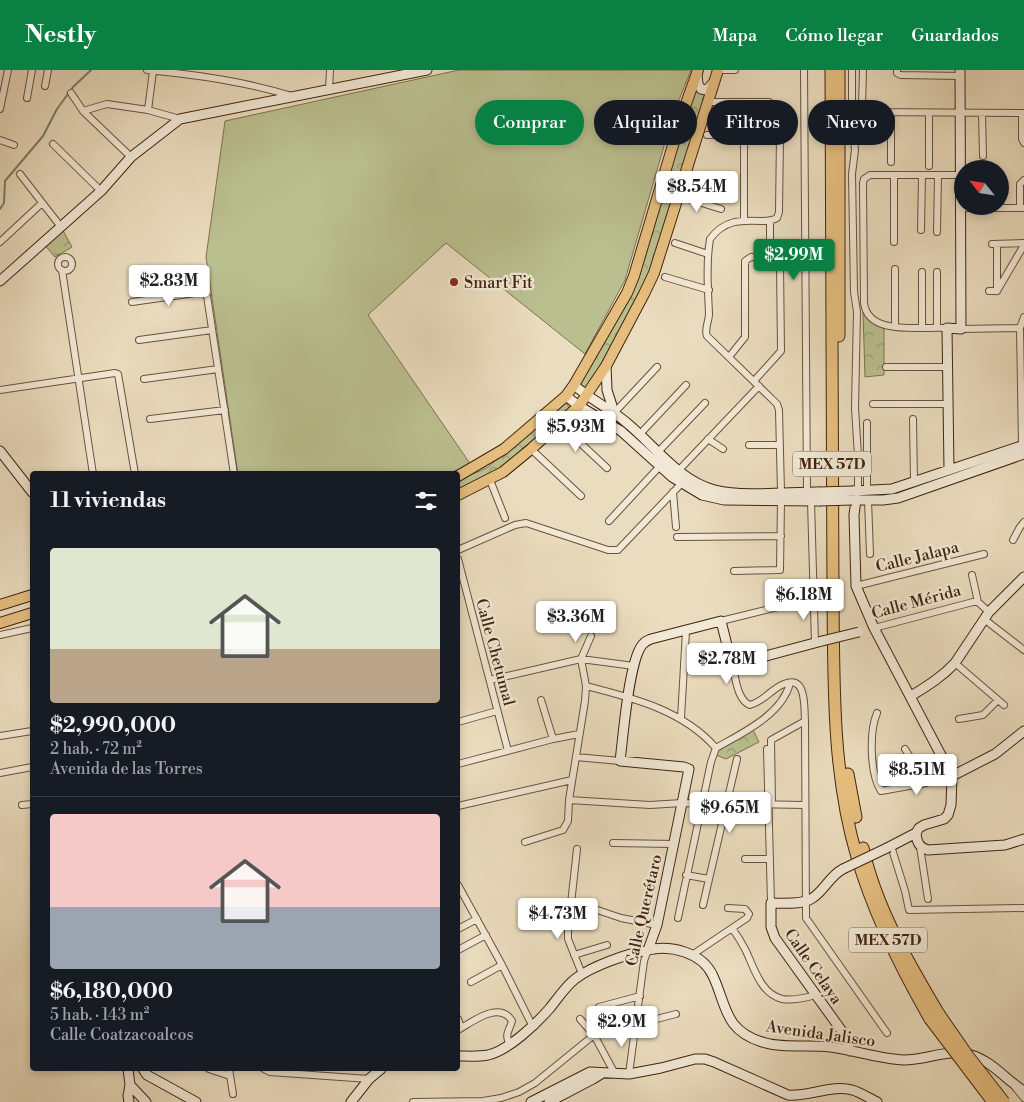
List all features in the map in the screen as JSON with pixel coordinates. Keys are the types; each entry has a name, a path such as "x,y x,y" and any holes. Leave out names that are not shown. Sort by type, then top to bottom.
{"highway":[{"name":"MEX 57D","path":"831,70 834,675 838,752 847,815 869,895 887,940 935,1017 992,1102"},
{"name":"MEX 57D","path":"839,70 841,672 845,752 850,789 862,843 877,891 901,948 935,1017 1004,1102"}],"main road":[{"path":"460,476 504,449 566,396 574,385 621,305 634,276 682,115 698,71"},
{"path":"709,100 718,73"},
{"path":"460,494 503,472 560,424 587,396 606,366 654,273 707,105"},
{"path":"0,605 30,596"},
{"path":"0,623 30,614"}],"street":[{"path":"0,109 8,70"},
{"path":"27,98 32,70"},
{"path":"45,86 48,70"},
{"path":"147,70 210,73 264,87 295,98"},
{"path":"329,90 330,70"},
{"path":"82,111 107,104 148,110 180,119 295,98 392,74 427,70"},
{"path":"698,71 698,84 704,91 709,89 718,73 735,70"},
{"path":"804,70 814,496 814,598 819,642"},
{"path":"852,70 852,118 855,150 852,174 854,292 857,312 855,408 859,496 870,554"},
{"path":"862,70 862,100"},
{"path":"896,70 901,75 960,73 960,160"},
{"path":"148,110 153,71"},
{"path":"71,93 82,111 131,157"},
{"path":"895,113 1023,113 1022,139 1024,143"},
{"path":"982,113 983,156"},
{"path":"929,114 929,166"},
{"path":"0,281 101,191 131,157 180,119"},
{"path":"0,140 14,145"},
{"path":"53,144 101,191"},
{"path":"744,145 744,220"},
{"path":"734,571 780,570 779,410 773,399 706,334 709,322 708,254 711,237 732,222 744,220 770,221 777,218 780,212 779,145"},
{"path":"891,145 891,162"},
{"path":"20,174 61,227"},
{"path":"954,175 870,175 864,179 864,303 866,311 882,325 895,327 1020,328"},
{"path":"921,230 922,175"},
{"path":"938,175 938,232"},
{"path":"894,176 894,242"},
{"path":"1009,208 1022,208 1020,184 1024,180"},
{"path":"679,196 721,209"},
{"path":"0,242 42,203"},
{"path":"960,215 961,329"},
{"path":"770,221 770,257"},
{"path":"675,243 708,254"},
{"path":"994,244 1024,244 997,291 994,244"},
{"path":"729,357 745,337 745,261 751,257 776,258 780,264 781,351 754,381"},
{"path":"895,269 895,327"},
{"path":"62,270 93,471"},
{"path":"922,272 922,328"},
{"path":"937,272 937,327"},
{"path":"666,277 709,290"},
{"path":"989,291 997,291"},
{"path":"132,302 205,292 234,471"},
{"path":"566,396 578,406 621,431 681,484 712,499 781,496 859,496 891,500 1023,448 1020,328 1024,317"},
{"path":"948,328 949,470"},
{"path":"139,340 212,330"},
{"path":"606,366 607,390 614,413"},
{"path":"614,413 657,367"},
{"path":"886,367 948,367"},
{"path":"144,379 218,369"},
{"path":"0,390 118,374 134,471"},
{"path":"574,385 587,396 614,413 679,470 698,483 714,490 762,497"},
{"path":"640,434 686,385"},
{"path":"679,470 759,386"},
{"path":"658,452 705,403"},
{"path":"873,404 948,404"},
{"path":"150,420 225,410"},
{"path":"912,419 914,483"},
{"path":"771,903 806,901 818,894 832,876 843,869 916,833 924,825 944,819 948,815 951,804 952,776 932,740 912,696 874,628 856,586 854,515 859,496 867,423"},
{"path":"560,424 607,468"},
{"path":"708,439 723,449"},
{"path":"749,445 779,445"},
{"path":"531,449 581,496"},
{"path":"0,451 30,489"},
{"path":"859,496 892,490 949,470 985,464"},
{"path":"610,521 660,466"},
{"path":"490,480 505,518"},
{"path":"460,549 515,525 526,523 608,550 618,550 681,484"},
{"path":"460,488 468,491"},
{"path":"673,492 676,527"},
{"path":"1013,540 1024,522"},
{"path":"677,537 781,536"},
{"name":"Calle Jalapa","path":"856,586 984,554"},
{"name":"Calle Chetumal","path":"460,568 508,751"},
{"path":"972,575 978,602"},
{"path":"912,696 941,677 955,663 989,612 1023,580"},
{"path":"576,757 620,761 634,666 639,650 644,643 651,639 814,598"},
{"name":"Calle Mérida","path":"732,666 973,602 978,602 989,612"},
{"path":"984,620 1024,650"},
{"path":"721,621 741,699 745,703 750,705 762,700 783,684 796,684 802,689 804,697 805,912 809,923 887,1033"},
{"path":"0,635 30,628"},
{"path":"681,718 686,631"},
{"path":"525,842 563,830 567,826 569,800 586,686 581,659 591,636"},
{"path":"490,680 581,659 634,666"},
{"path":"955,663 1004,705"},
{"path":"678,918 711,762 716,748 771,712 787,693 790,683"},
{"path":"586,686 628,697 681,718 705,735 716,748"},
{"path":"541,700 553,739"},
{"path":"959,719 984,715 998,700"},
{"path":"460,721 498,711"},
{"path":"877,714 872,729 872,758 880,791 926,783 952,776 995,754 1024,731"},
{"path":"770,804 772,740 804,720"},
{"path":"0,736 30,731"},
{"path":"460,763 579,734"},
{"path":"767,748 770,804"},
{"path":"905,749 926,783"},
{"path":"703,905 737,759"},
{"name":"Calle Querétaro","path":"620,761 684,766 689,769 657,925 644,961 629,1074"},
{"path":"0,773 30,767"},
{"path":"460,806 572,780"},
{"path":"569,800 650,805 682,803 805,805"},
{"path":"22,805 30,804"},
{"name":"Calle Celaya","path":"770,804 772,933 844,1034 850,1051"},
{"path":"916,833 916,842 920,848 928,899"},
{"path":"920,848 936,851 1004,845 1024,839"},
{"path":"613,843 674,844"},
{"path":"890,846 910,910 1024,908"},
{"path":"577,849 568,931 574,955 582,974"},
{"path":"745,859 770,859"},
{"path":"686,875 709,879"},
{"path":"460,889 502,965 532,1026"},
{"path":"571,900 621,918 657,925"},
{"path":"692,955 747,918 749,914 745,909 728,908"},
{"path":"460,929 477,920"},
{"path":"732,928 746,950 759,979 773,996 794,1000 816,995"},
{"path":"460,949 486,935"},
{"path":"574,955 607,945"},
{"name":"Avenida Jalisco","path":"460,1056 489,1055 510,1045 546,1012 565,988 582,974 632,954 670,948 692,955 709,969 728,1015 738,1028 748,1036 769,1044 827,1047 905,1060 944,1054 958,1053 971,1055 984,1060 1024,1091"},
{"path":"471,982 502,965"},
{"path":"599,1007 640,996"},
{"path":"460,1028 488,1014 503,1011 509,1015 512,1021 506,1038 510,1045"},
{"path":"418,1102 483,1101 502,1098 519,1092 535,1083 594,1035 676,1014"},
{"path":"580,1019 594,1035 614,1072"},
{"path":"531,1102 590,1072 629,1074 695,1059 706,1059 788,1095 798,1096 841,1088 851,1090 877,1102"},
{"path":"128,1071 129,1102"},
{"path":"268,1071 374,1072"},
{"path":"130,1083 145,1072 196,1102"},
{"path":"230,1072 233,1094"},
{"path":"351,1102 374,1072"},
{"path":"549,1102 600,1074"},
{"path":"130,1083 146,1102"},
{"name":"Avenida Jalisco","path":"1013,1084 1024,1098"}],"green space":[{"path":"459,70 691,70 679,100 594,100 594,145 664,145 625,280 585,354 446,243 368,315 471,465 454,471 238,471 206,257 225,121"},
{"path":"694,89 708,93 697,128 697,100 690,100"},
{"path":"675,145 692,145 648,283 591,387 584,388 580,384 619,315"},
{"path":"61,227 72,247 55,257 43,243"},
{"path":"863,312 884,329 884,375 865,377"},
{"path":"564,402 568,405 569,409 493,474 461,489 460,479 488,467"},
{"path":"752,728 759,742 726,759 716,755 717,749"}],"waterway":[{"path":"0,209 4,203 5,181 43,136 57,109 73,87 91,70"}],"place":[{"name":"Smart Fit","path":"454,282"}]}
